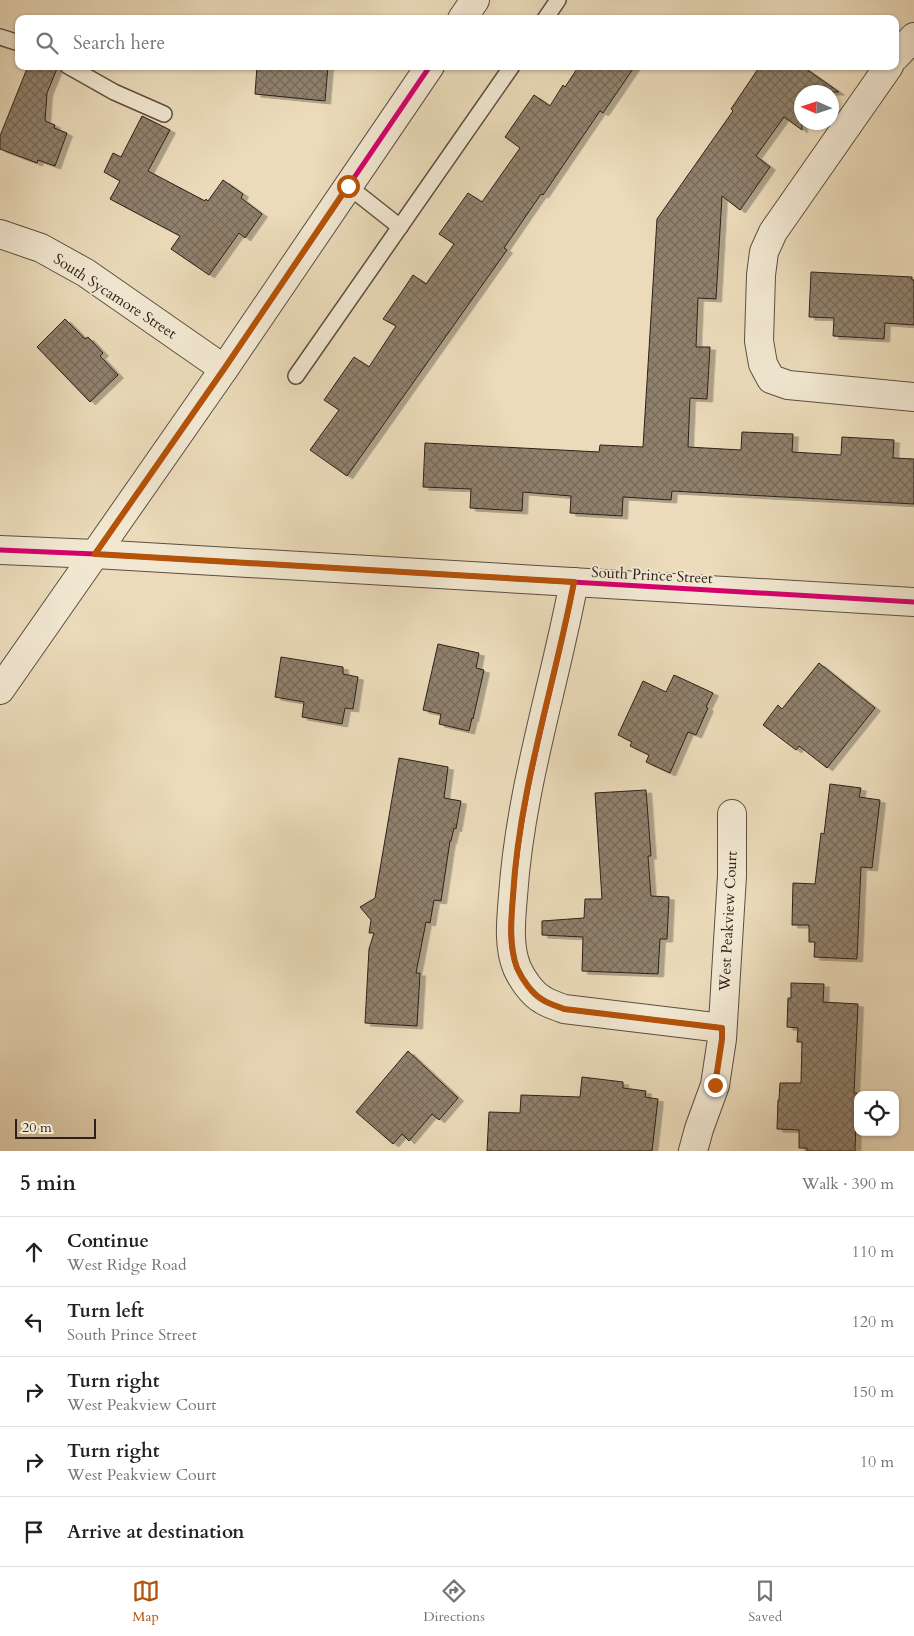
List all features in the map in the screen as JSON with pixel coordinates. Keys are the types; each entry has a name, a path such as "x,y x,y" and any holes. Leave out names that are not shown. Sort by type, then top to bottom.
{"street":[{"path":"465,15 475,0"},
{"path":"899,53 914,37"},
{"path":"0,690 224,369 427,70"},
{"path":"886,70 773,232 764,252 761,274 759,342 763,364 771,379 788,385 914,397"},
{"name":"South Sycamore Street","path":"0,234 41,248 86,273 224,369"},
{"name":"South Prince Street","path":"0,550 914,602"},
{"path":"574,582 564,634 524,804 514,869 512,951 525,983 541,1000 564,1009 722,1028"},
{"name":"West Peakview Court","path":"693,1151 715,1085 722,1039 732,876 732,814"}],"lane":[{"path":"548,15 558,0"},
{"path":"0,37 15,42"},
{"path":"75,70 114,92 164,114"},
{"path":"296,376 509,70"},
{"path":"348,186 400,227"}],"building":[{"path":"26,70 56,70 47,93 45,121 55,125 54,128 67,133 55,166 38,160 37,163 0,149 0,136"},
{"path":"257,70 328,70 325,101 255,94"},
{"path":"576,70 632,70 603,113 600,111 543,195 541,194 504,248 507,250 347,476 310,450 339,410 324,400 354,357 369,367 396,326 383,319 413,275 426,284 454,244 439,234 468,193 482,202 520,148 505,137 534,95 550,106 563,85 565,87"},
{"path":"757,70 808,70 829,85 794,85 794,124 784,117 756,156 770,167 740,210 722,196 716,299 698,298 696,347 710,347 707,399 690,398 688,447 741,450 742,432 793,434 792,452 841,455 842,437 894,440 893,458 914,459 914,504 672,491 671,500 623,497 622,516 570,513 571,496 523,492 522,511 470,508 471,489 423,487 425,443 599,452 600,445 643,447 657,219 733,111 731,109"},
{"path":"142,116 170,130 148,171 205,201 206,199 208,201 223,180 243,194 241,198 262,214 245,238 239,233 209,275 171,249 180,236 110,199 120,181 104,172 113,153 121,157"},
{"path":"811,272 912,277 912,280 914,280 914,325 885,323 884,339 833,336 834,318 809,317"},
{"path":"65,319 85,339 88,337 103,353 100,356 118,375 90,402 37,347"},
{"path":"438,644 479,653 476,668 484,670 469,731 439,724 441,714 423,710"},
{"path":"281,657 343,667 343,674 358,677 353,709 345,708 342,724 302,717 304,702 275,697"},
{"path":"819,663 875,708 827,768 799,746 796,750 763,725 778,705 782,709"},
{"path":"674,675 713,693 696,735 688,732 670,773 646,762 649,755 630,746 632,742 618,735 643,681 666,692"},
{"path":"399,758 448,767 444,798 461,801 456,829 454,828 450,841 441,901 434,900 430,923 426,922 416,973 420,973 417,1026 365,1023 369,949 374,933 369,933 371,920 360,907 375,898"},
{"path":"830,784 861,788 859,797 880,800 872,868 861,867 857,959 814,957 815,942 809,942 809,925 792,925 793,883 815,884 821,833 824,834"},
{"path":"646,790 651,856 648,856 651,896 669,897 667,939 660,939 658,974 582,971 583,937 542,935 542,921 584,918 585,899 602,899 595,793"},
{"path":"791,983 824,984 823,1002 858,1004 854,1091 855,1151 807,1151 807,1148 799,1148 799,1130 777,1129 780,1083 801,1083 802,1042 797,1042 798,1028 787,1027 788,998 791,998"},
{"path":"408,1051 458,1098 439,1120 432,1114 409,1141 402,1134 393,1144 356,1112"},
{"path":"582,1077 623,1082 623,1088 646,1091 645,1097 658,1099 652,1151 487,1151 489,1112 520,1113 521,1095 580,1097"}],"cycle path":[{"path":"95,554 224,369 427,70"},
{"path":"0,550 914,602"},
{"path":"574,582 523,817 517,856 512,914 511,942 514,960 522,977 535,994 545,1001 564,1009 722,1028"}],"route":[{"path":"348,186 95,554 574,582 564,634 524,804 514,869 512,951 525,983 541,1000 564,1009 722,1028 715,1085"}]}
